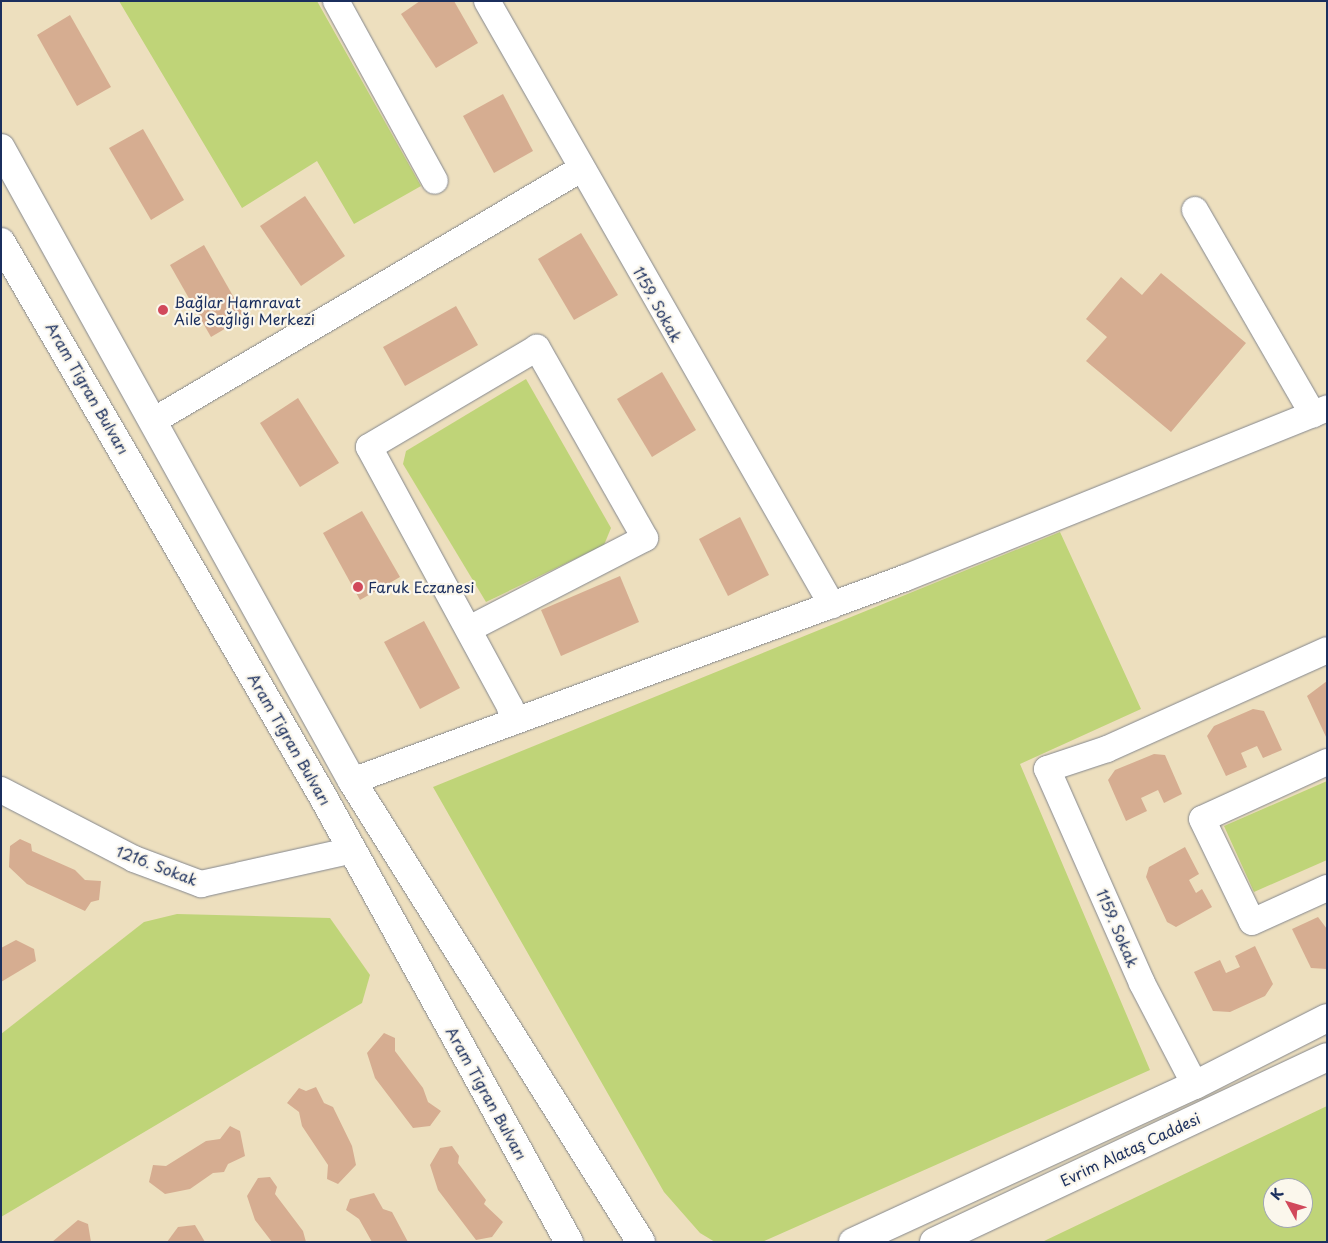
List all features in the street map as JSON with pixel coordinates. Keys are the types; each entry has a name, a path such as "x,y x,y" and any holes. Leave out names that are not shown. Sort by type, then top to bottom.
{"main road":[{"path":"1,148 352,780 641,1242"},
{"name":"Aram Tigran Bulvarı","path":"1,242 352,850 569,1242"},
{"path":"853,1242 1195,1085 1327,1018"},
{"name":"Evrim Alataş Caddesi","path":"934,1242 1327,1057"}],"street":[{"path":"336,1 435,181"},
{"name":"1159. Sokak","path":"487,1 832,605"},
{"path":"153,421 582,168"},
{"path":"352,780 832,605 1320,411 1195,210"},
{"path":"469,630 646,538 537,348 369,447 510,707 513,722"},
{"name":"1159. Sokak","path":"1195,1085 1142,983 1047,769 1107,749 1327,650"},
{"path":"1327,762 1202,819 1252,922 1327,888"},
{"name":"1216. Sokak","path":"1,790 134,859 201,884 352,850"}],"green space":[{"path":"119,1 317,1 421,186 354,224 317,161 242,208"},
{"path":"526,379 611,528 604,545 486,602 403,464 406,451"},
{"path":"1060,532 1141,709 1020,764 1150,1070 762,1242 715,1242 700,1233 664,1192 433,787"},
{"path":"1327,781 1327,860 1254,892 1224,826"},
{"path":"177,914 330,918 370,975 362,1003 1,1217 1,1034 144,922"},
{"path":"1327,1106 1327,1242 1042,1242"}],"building":[{"path":"420,1 454,1 478,43 436,68 401,14"},
{"path":"70,15 111,87 77,106 37,35"},
{"path":"503,94 533,151 494,173 463,116"},
{"path":"143,129 184,200 151,220 109,148"},
{"path":"305,196 345,256 301,286 260,226"},
{"path":"581,233 618,295 574,320 538,259"},
{"path":"204,245 245,317 211,337 170,265"},
{"path":"1161,273 1246,343 1171,432 1086,361 1107,337 1086,319 1121,277 1142,295"},
{"path":"456,306 478,345 405,386 383,347"},
{"path":"662,372 696,430 652,457 617,399"},
{"path":"298,398 339,463 300,487 260,423"},
{"path":"362,511 400,577 360,600 323,533"},
{"path":"740,517 769,575 728,596 699,539"},
{"path":"620,576 639,622 561,656 541,610"},
{"path":"424,621 460,688 420,709 384,642"},
{"path":"1327,681 1327,739 1307,696"},
{"path":"1253,709 1264,711 1282,750 1263,758 1257,746 1241,753 1247,767 1226,776 1207,736 1214,726"},
{"path":"1154,754 1165,755 1182,794 1164,803 1158,790 1141,798 1147,811 1126,821 1108,780 1115,770"},
{"path":"20,839 31,844 32,851 75,870 85,880 101,881 99,900 91,902 85,911 27,884 9,867 10,846"},
{"path":"1185,847 1199,874 1189,880 1196,893 1202,889 1212,907 1176,927 1167,922 1146,877 1149,867"},
{"path":"1318,917 1327,929 1327,969 1311,968 1292,929"},
{"path":"16,940 34,949 36,961 1,982 1,948"},
{"path":"1255,946 1273,984 1265,996 1230,1012 1213,1011 1194,972 1220,960 1226,973 1240,967 1235,956"},
{"path":"384,1033 395,1038 395,1051 423,1088 428,1102 441,1111 430,1126 413,1128 375,1078 367,1053"},
{"path":"316,1087 324,1103 333,1107 352,1146 356,1165 338,1184 327,1179 328,1165 302,1126 299,1112 287,1103 299,1088 306,1091"},
{"path":"230,1126 240,1131 245,1156 228,1164 224,1172 213,1173 190,1189 165,1194 149,1182 153,1165 166,1166 206,1141 220,1139"},
{"path":"452,1146 459,1156 458,1163 486,1200 484,1204 503,1222 492,1237 476,1240 438,1190 430,1165 440,1148"},
{"path":"270,1177 277,1187 275,1194 303,1231 306,1242 272,1242 255,1220 247,1196 258,1178"},
{"path":"374,1193 383,1209 392,1212 408,1242 372,1242 359,1219 346,1210 350,1199"},
{"path":"78,1220 88,1224 91,1242 52,1242"},
{"path":"195,1225 205,1242 167,1242 178,1227"}],"place":[{"name":"Bağlar Hamravat Aile Sağlığı Merkezi","path":"163,310"},
{"name":"Faruk Eczanesi","path":"358,587"}]}
